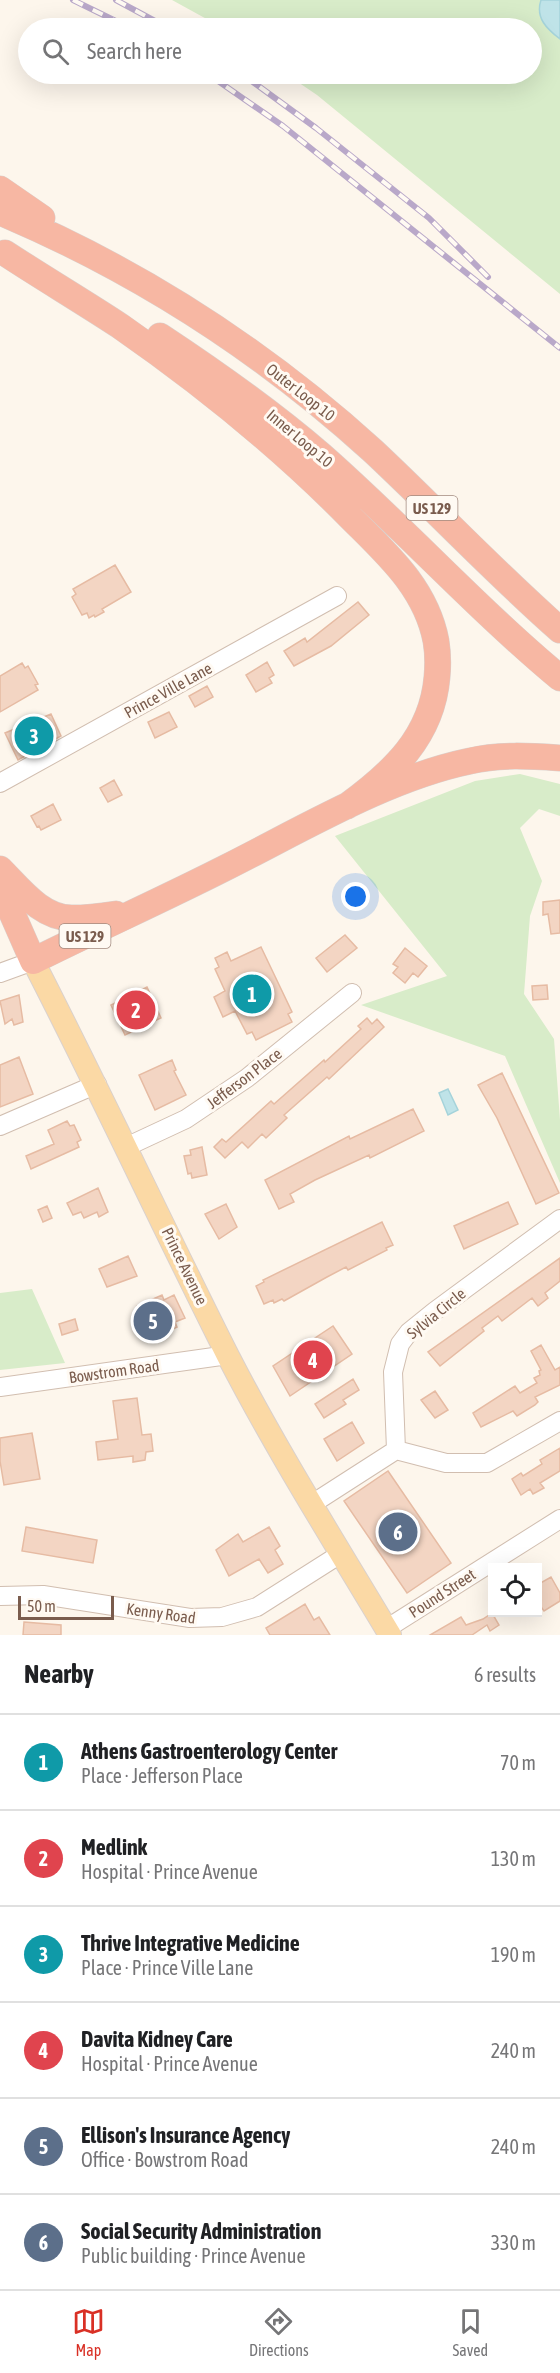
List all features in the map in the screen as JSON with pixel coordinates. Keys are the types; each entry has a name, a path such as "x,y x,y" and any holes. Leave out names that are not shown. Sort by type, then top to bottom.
{"highway":[{"name":"US 129","path":"0,189 117,268"},
{"name":"Outer Loop 10","path":"0,212 42,230 117,268 203,319 249,351 373,451 560,630"},
{"name":"Inner Loop 10","path":"2,252 67,284 154,333 268,412 358,488 491,618 560,678"},
{"path":"2,252 120,327 248,423 318,485 389,556 411,582 424,603 437,644 436,690 430,714 419,736 405,755 374,786 346,806"},
{"name":"US 129","path":"33,960 137,912 346,806 438,769 471,760 500,756 560,758"},
{"path":"0,869 38,906 58,916 72,919 137,912"},
{"name":"Prince Avenue","path":"0,886 33,960"}],"main road":[{"name":"Prince Avenue","path":"33,960 97,1084 228,1355 388,1632"}],"street":[{"name":"Prince Ville Lane","path":"0,783 336,596"},
{"path":"0,973 33,960"},
{"name":"Jefferson Place","path":"126,1147 186,1119 215,1100 247,1078 352,993"},
{"path":"0,1126 97,1084"},
{"name":"Sylvia Circle","path":"396,1450 393,1372 400,1344 409,1332 435,1311 560,1219"},
{"name":"Bowstrom Road","path":"0,1387 228,1355"},
{"path":"312,1504 396,1450 446,1464 487,1463 560,1421"},
{"name":"Pound Street","path":"388,1632 560,1520"},
{"name":"Kenny Road","path":"0,1596 43,1595 190,1618 222,1617 257,1607 342,1553"}],"green space":[{"path":"172,0 560,0 560,294 301,84 542,84 542,18 205,18"},
{"path":"520,774 560,784 560,816 539,809 520,828 542,881 530,916 524,994 554,1039 560,1120 560,1183 505,1056 361,1005 447,976 335,836 475,781"},
{"path":"32,1289 65,1363 0,1370 0,1293"}],"water":[{"path":"541,0 560,0 560,39 543,22"},
{"path":"448,1089 458,1110 448,1115 439,1093"}],"building":[{"path":"115,565 131,592 102,609 104,612 95,617 94,615 89,618 87,613 82,615 72,597 76,594 73,589"},
{"path":"358,602 369,615 331,646 294,666 284,651 305,638 307,642"},
{"path":"267,662 274,675 269,678 272,683 256,692 246,675"},
{"path":"22,663 25,668 28,666 38,684 35,685 38,690 0,712 0,676"},
{"path":"207,686 213,697 195,707 189,696"},
{"path":"169,712 177,727 155,738 148,722"},
{"path":"51,714 61,736 18,760 5,733"},
{"path":"114,780 122,795 108,802 100,788"},
{"path":"53,804 61,820 41,830 31,816"},
{"path":"560,900 560,933 551,934 548,914 543,915 543,902"},
{"path":"345,935 357,948 327,972 316,958"},
{"path":"261,947 292,1012 288,1014 292,1022 256,1040 252,1032 247,1034 235,1011 223,1017 214,997 225,991 215,969 219,967 215,958 227,952 231,961"},
{"path":"405,948 427,966 418,977 413,973 405,983 393,973 398,967 393,964"},
{"path":"547,985 548,999 533,1000 532,986"},
{"path":"147,987 161,1018 125,1035 111,1005"},
{"path":"19,995 23,1022 14,1025 12,1019 5,1024 0,1001"},
{"path":"367,1018 372,1024 377,1019 384,1027 329,1079 327,1077 284,1115 287,1118 266,1138 262,1134 248,1148 242,1142 225,1158 214,1147 222,1139 226,1142 271,1101 274,1104 324,1060 325,1062 361,1029 358,1026"},
{"path":"19,1057 33,1094 0,1107 0,1065"},
{"path":"172,1060 176,1070 174,1071 186,1095 155,1110 139,1075"},
{"path":"502,1073 559,1193 536,1204 497,1118 478,1085"},
{"path":"413,1109 424,1131 370,1158 369,1155 315,1180 290,1194 294,1202 279,1209 265,1180 349,1136 350,1139"},
{"path":"67,1121 70,1126 74,1125 81,1140 77,1142 79,1147 31,1169 26,1156 54,1144 48,1130"},
{"path":"202,1147 207,1175 192,1178 191,1173 188,1174 184,1156 191,1155 190,1150"},
{"path":"98,1188 108,1212 99,1217 97,1212 84,1218 81,1212 73,1215 67,1203"},
{"path":"508,1202 518,1224 464,1249 454,1226"},
{"path":"226,1204 237,1227 219,1239 205,1214"},
{"path":"47,1206 52,1218 43,1222 38,1210"},
{"path":"382,1222 393,1245 386,1248 387,1250 348,1270 346,1267 284,1301 282,1299 274,1303 273,1300 264,1304 256,1286 264,1282 263,1280"},
{"path":"128,1256 137,1276 107,1287 99,1269"},
{"path":"560,1258 560,1281 545,1293 548,1298 538,1306 532,1298 502,1321 498,1316 482,1328 484,1331 440,1366 428,1352"},
{"path":"162,1295 164,1300 174,1295 185,1318 175,1322 177,1327 155,1337 152,1331 144,1335 140,1334 132,1316 140,1312 137,1306"},
{"path":"75,1319 78,1330 62,1335 59,1324"},
{"path":"333,1326 352,1354 290,1396 273,1366"},
{"path":"541,1345 555,1370 560,1367 560,1385 535,1397 538,1402 517,1416 513,1411 481,1427 473,1413 515,1386 520,1393 537,1383 534,1378 540,1375 541,1370 531,1351"},
{"path":"353,1379 359,1390 343,1400 346,1404 324,1418 315,1404"},
{"path":"435,1391 448,1410 435,1418 421,1400"},
{"path":"137,1398 142,1435 151,1434 153,1451 146,1452 145,1460 133,1462 133,1456 98,1460 96,1442 118,1439 113,1401"},
{"path":"352,1422 364,1443 337,1461 324,1439"},
{"path":"32,1433 40,1479 4,1485 0,1461 0,1438"},
{"path":"560,1448 560,1471 540,1483 544,1488 533,1494 530,1489 521,1495 512,1479 521,1473 523,1476 542,1464 540,1460"},
{"path":"388,1471 451,1563 407,1593 344,1501"},
{"path":"26,1527 97,1540 93,1563 22,1551"},
{"path":"269,1527 280,1546 275,1550 283,1564 268,1573 259,1559 229,1576 216,1550 238,1534 243,1542"},
{"path":"551,1577 560,1593 560,1601 544,1611 542,1608 542,1582"},
{"path":"305,1604 314,1620 319,1617 330,1635 270,1635 266,1628"},
{"path":"488,1616 494,1617 499,1625 490,1631 487,1625 472,1635 430,1635 461,1617 466,1625"},
{"path":"24,1622 61,1625 61,1635 23,1635"}],"railway":[{"path":"73,0 110,18"},
{"path":"116,0 149,18"},
{"path":"222,84 283,126 560,348"},
{"path":"256,84 316,128 429,218 488,277"}],"place":[{"name":"Thrive Integrative Medicine","path":"34,736"},
{"name":"Athens Gastroenterology Center","path":"252,994"},
{"name":"Medlink","path":"136,1010"},
{"name":"Ellison's Insurance Agency","path":"153,1321"},
{"name":"Davita Kidney Care","path":"313,1360"},
{"name":"Social Security Administration","path":"398,1532"}]}
